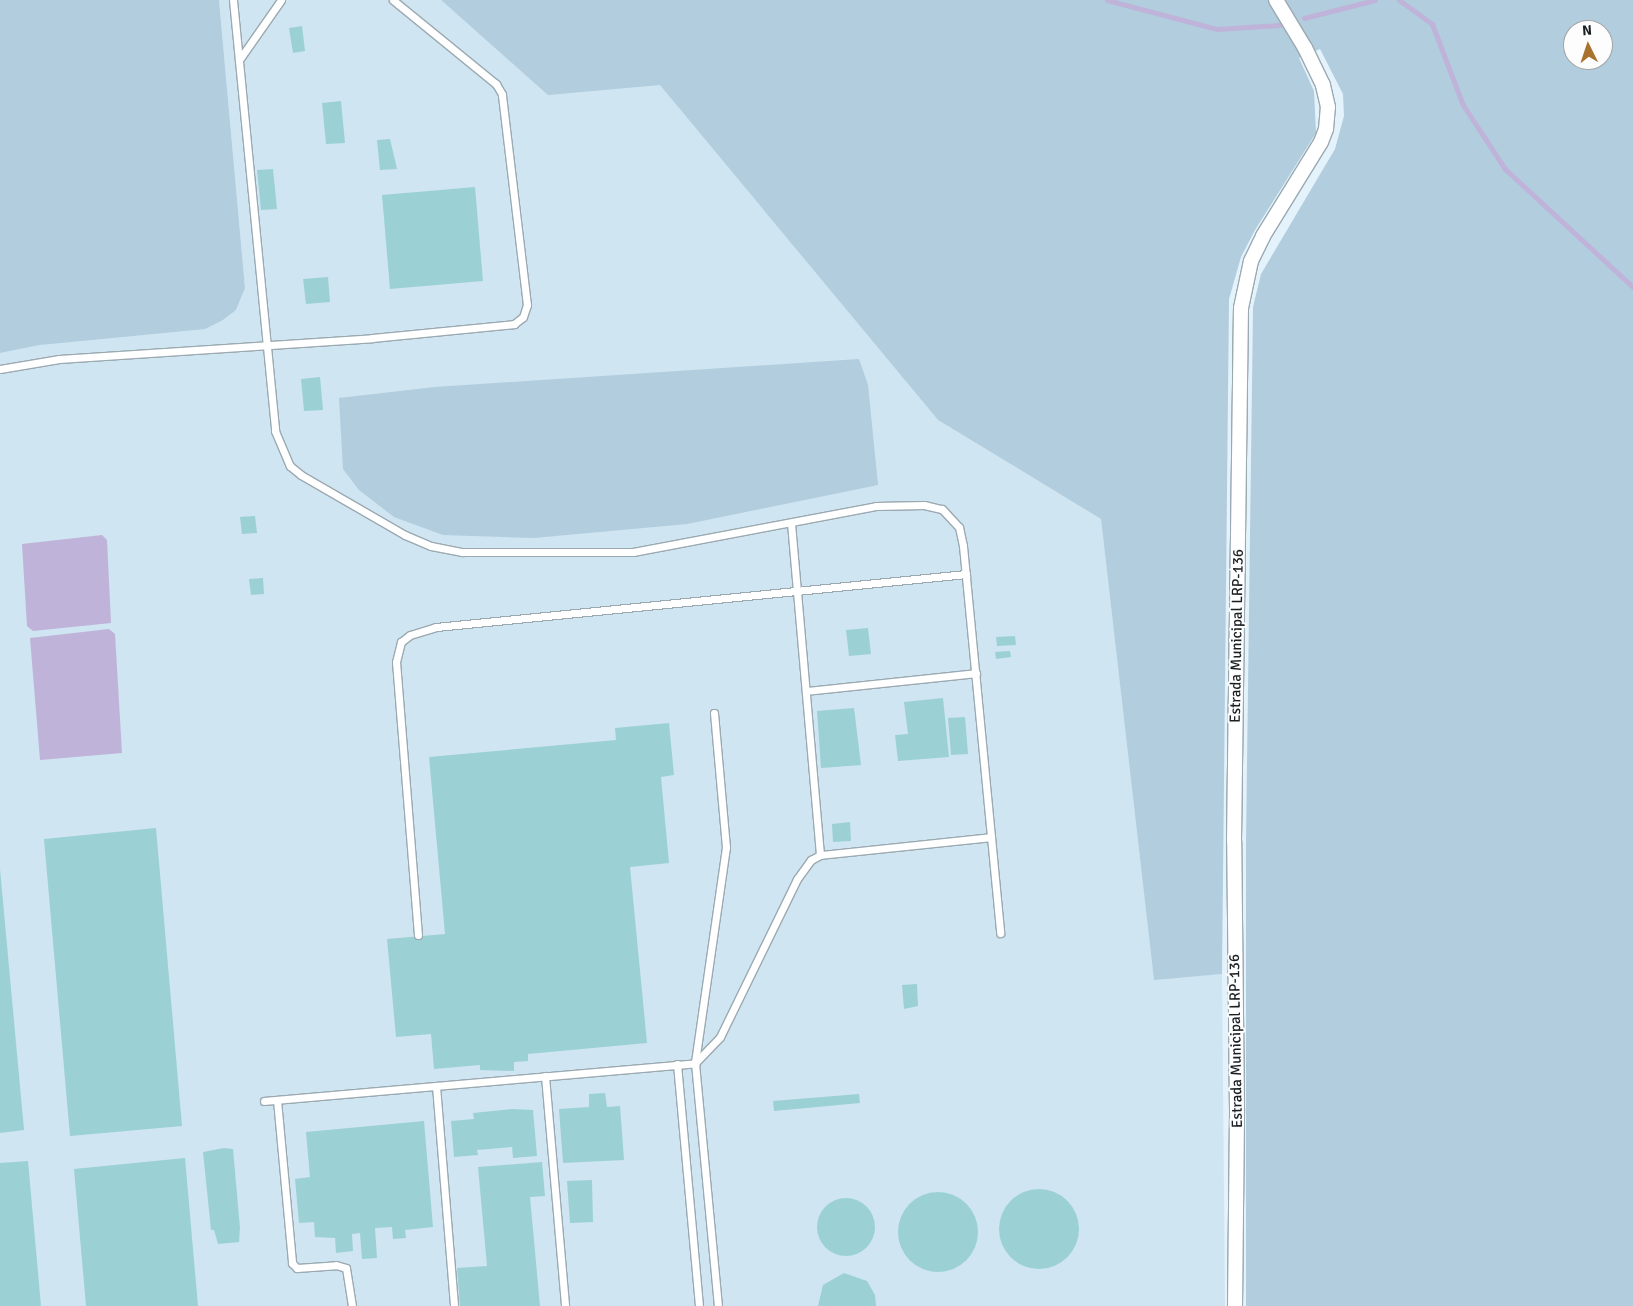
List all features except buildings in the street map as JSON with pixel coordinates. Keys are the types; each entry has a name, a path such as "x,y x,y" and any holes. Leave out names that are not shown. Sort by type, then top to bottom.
{"street":[{"name":"Estrada Municipal LRP-136","path":"1235,1306 1238,1109 1234,841 1241,308 1251,261 1263,236 1321,142 1326,129 1328,106 1323,85 1305,48 1276,0"}],"lane":[{"path":"233,0 275,431 290,466 301,475 387,526 431,546 462,552 615,553 901,504 942,509 959,527 966,574 1000,933"},
{"path":"239,60 281,0"},
{"path":"0,369 58,359 268,345 514,324 523,317 527,305 502,94 496,84 393,0"},
{"path":"791,523 820,855"},
{"path":"418,935 396,662 404,639 436,627 966,574"},
{"path":"806,691 976,673"},
{"path":"714,713 726,847 695,1063 718,1306"},
{"path":"264,1101 695,1063 720,1037 797,878 811,860 820,855 991,836"},
{"path":"677,1064 698,1306"},
{"path":"545,1076 565,1306"},
{"path":"436,1086 454,1306"},
{"path":"277,1100 292,1264 297,1268 336,1265 346,1268 352,1306"}],"shaded area":[{"path":"0,0 219,0 245,288 236,310 223,320 205,329 40,345 0,353"},
{"path":"219,0 441,0 548,94 660,84 938,420 1101,519 1154,979 1222,974 1225,1306 0,1306 0,353 40,345 223,320 236,310 245,288"},
{"path":"441,0 1633,0 1633,1306 1246,1306 1246,842 1253,307 1261,274 1335,149 1344,116 1343,94 1320,49 1299,58 1314,91 1316,133 1255,230 1241,257 1229,299 1222,974 1154,980 1101,519 938,420 660,85 548,95"},
{"path":"859,359 868,385 878,485 687,524 534,538 443,535 394,517 359,490 343,469 339,398 435,387"},
{"path":"102,535 107,540 111,623 33,631 27,626 22,544"},
{"path":"109,629 115,634 122,753 40,760 30,638"}],"waterway":[{"path":"1107,0 1217,29 1280,25"},
{"path":"1304,18 1375,0"},
{"path":"1399,0 1432,24 1463,105 1505,169 1633,287"}]}
